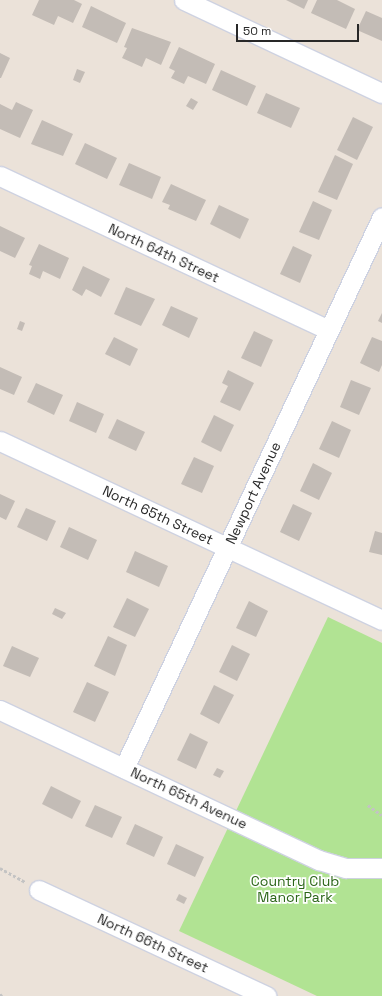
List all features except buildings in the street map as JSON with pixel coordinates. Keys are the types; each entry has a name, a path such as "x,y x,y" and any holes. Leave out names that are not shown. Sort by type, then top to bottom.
{"street":[{"path":"184,0 382,93"},
{"name":"North 64th Street","path":"0,176 329,330"},
{"name":"Newport Avenue","path":"124,768 382,218"},
{"name":"North 65th Street","path":"0,441 382,620"},
{"name":"North 65th Avenue","path":"0,710 319,860 346,868 382,868"},
{"name":"North 66th Street","path":"39,890 266,996"}],"path":[{"path":"368,805 382,815"},
{"path":"0,868 39,890"}],"green space":[{"name":"Country Club Manor Park","path":"328,617 382,643 382,996 317,996 179,931"}]}
